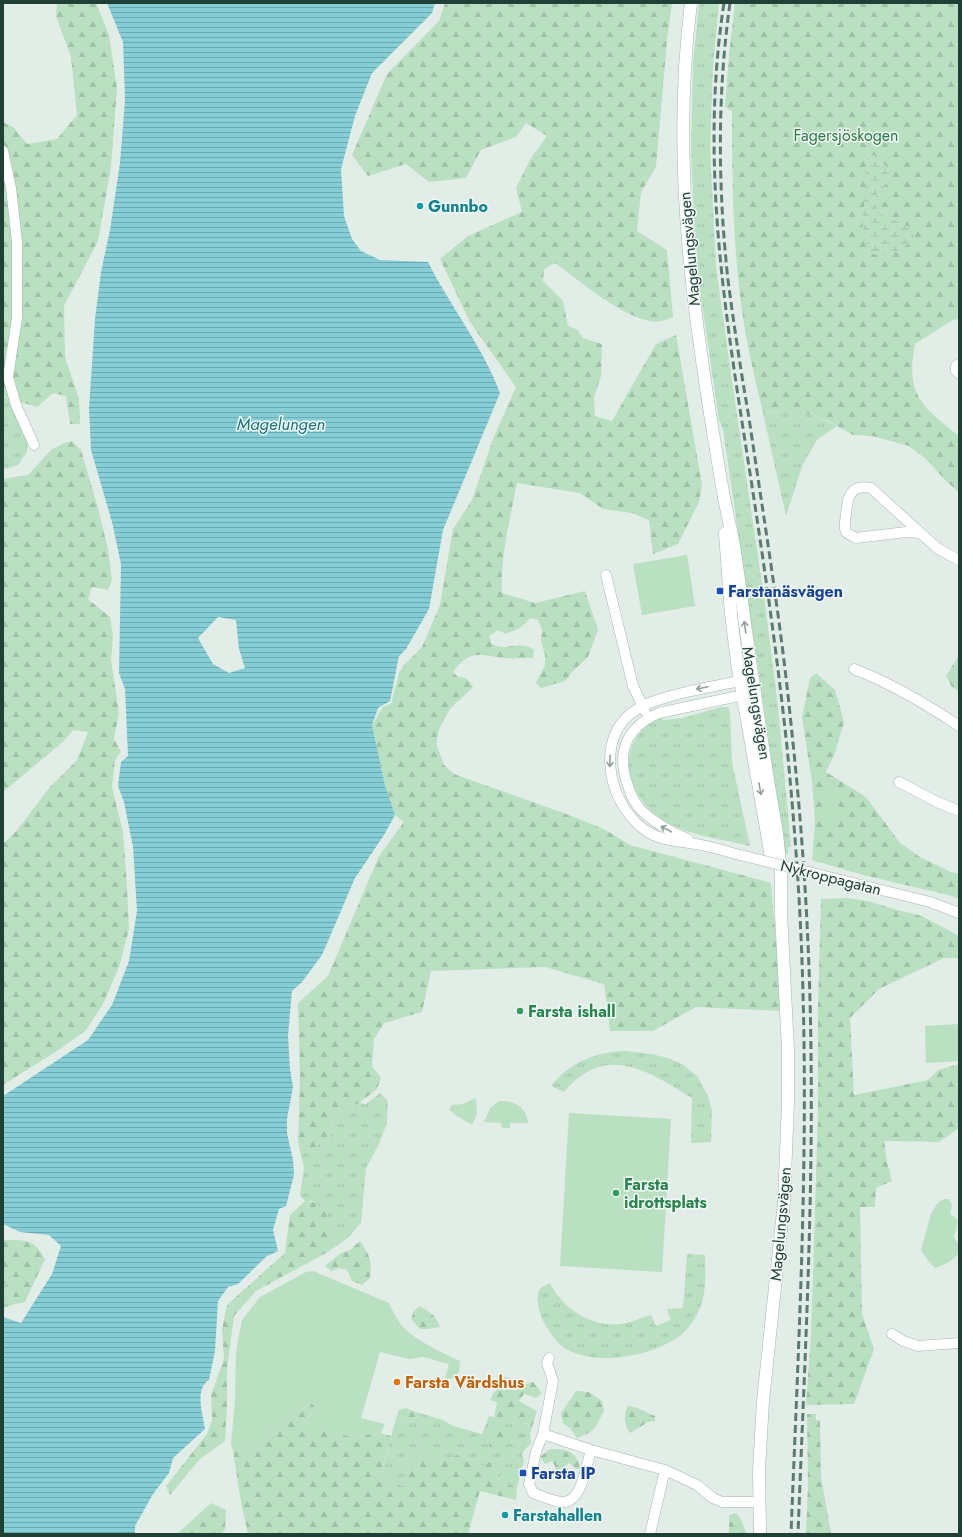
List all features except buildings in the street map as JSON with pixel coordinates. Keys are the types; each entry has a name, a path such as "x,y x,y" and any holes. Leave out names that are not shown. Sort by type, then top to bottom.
{"main road":[{"name":"Magelungsvägen","path":"691,3 686,57 683,119 683,174 686,231 692,295 723,494 734,544 753,679 749,694"},
{"name":"Magelungsvägen","path":"723,494 731,614 740,681 749,694 776,833 781,873 781,913 788,1050 784,1202 763,1401 760,1444 760,1534"},
{"path":"740,681 753,679"}],"street":[{"path":"3,151 12,188 17,242 17,318 8,377 16,405 34,445"},
{"path":"959,364 956,366 956,370 959,374"},
{"path":"920,533 906,532 856,538 848,534 845,529 848,497 853,491 864,486 871,488 937,548 959,560"},
{"path":"606,576 633,686 648,717"},
{"path":"854,669 872,676 936,710 959,726"},
{"name":"Nykroppagatan","path":"740,681 698,689 654,701 643,706 628,717 617,729 610,747 610,768 612,781 621,803 638,826 662,839 701,845 930,902 959,913"},
{"name":"Nykroppagatan","path":"701,845 665,829 640,809 632,798 625,778 623,766 624,750 628,738 643,720 648,717 659,713 749,694"},
{"path":"899,782 937,802 959,811"},
{"path":"892,1334 903,1341 918,1346 959,1343"},
{"path":"549,1358 547,1363 553,1381 543,1434 536,1452 528,1484 533,1493 561,1502 573,1499 580,1490 591,1450"},
{"path":"543,1434 591,1450 665,1470 696,1485 722,1502 760,1502"},
{"path":"650,1534 665,1470"}],"green space":[{"path":"57,3 96,3 109,35 117,88 111,167 98,241 64,306 65,357 79,399 80,424 70,424 66,396 53,393 37,407 3,397 3,122 13,127 27,144 57,139 77,115 71,57 56,16"},
{"path":"445,3 672,3 667,40 656,167 641,192 637,231 667,250 673,317 655,322 630,314 616,307 589,289 555,263 544,269 543,281 563,301 568,326 578,330 583,338 602,344 601,376 594,397 595,416 612,421 656,344 676,335 702,485 699,502 678,544 653,554 649,520 632,513 603,509 580,493 517,483 504,552 502,593 535,603 585,591 598,630 588,657 565,681 541,688 536,683 545,665 545,655 541,641 542,630 538,620 530,618 522,626 513,631 506,634 498,630 489,636 492,644 498,646 527,646 534,650 533,658 508,658 476,655 465,659 459,664 453,672 458,677 467,679 473,687 450,709 439,729 436,743 444,765 454,774 604,829 630,845 771,883 782,1011 696,1007 653,1031 610,1031 604,984 545,967 431,971 422,1012 384,1023 374,1039 372,1067 381,1077 377,1089 359,1103 333,1116 330,1136 310,1151 298,1142 300,1076 298,1003 328,976 379,856 404,822 395,815 385,785 372,725 383,707 391,704 399,673 404,665 422,647 440,605 453,529 472,500 493,439 516,387 470,322 440,259 468,236 522,212 516,188 531,158 547,136 526,123 516,137 481,150 466,178 429,182 406,164 368,176 352,155 387,74 439,21"},
{"path":"699,3 719,3 713,65 710,149 716,266 765,604 778,706 791,847 788,847 788,854 785,853 723,429 719,420 696,263 691,150 693,64"},
{"name":"Fagersjöskogen","path":"735,3 959,3 959,319 953,320 915,344 912,376 919,398 926,407 959,436 959,492 947,482 926,459 909,446 872,436 853,435 830,422 810,414 785,412 763,413 748,346 738,280 734,224 732,111 725,107"},
{"path":"874,155 886,166 890,175 887,184 876,194 875,204 883,215 908,226 913,233 913,238 910,243 897,251 883,255 872,253 868,248 863,223 866,164 869,157"},
{"path":"3,397 10,399 28,438 27,452 18,465 3,470"},
{"path":"785,412 810,414 837,426 817,440 803,464 786,516 763,413"},
{"path":"72,441 81,450 98,508 108,549 112,580 108,590 92,587 88,599 110,617 113,635 111,661 119,712 114,739 121,752 115,760 112,787 123,832 129,929 119,967 103,1004 86,1030 63,1047 3,1085 3,844 18,829 50,787 77,760 88,732 73,730 63,742 3,792 3,479 28,475 51,450 64,443"},
{"path":"687,555 695,606 642,615 633,564"},
{"path":"959,655 959,691 952,687 946,676"},
{"path":"816,673 835,690 844,722 835,753 826,772 866,797 900,843 920,857 951,872 959,874 959,899 952,896 863,875 812,860 815,821 812,782 802,717 810,678"},
{"path":"721,707 728,707 730,712 732,762 750,846 686,831 658,817 646,806 637,793 629,771 629,758 633,744 644,728 662,716 663,720 682,718"},
{"path":"821,791 835,793 841,816 822,818"},
{"path":"846,898 868,901 922,916 959,936 959,958 944,958 879,989 850,1018 854,1095 928,1080 938,1070 959,1064 959,1128 939,1142 884,1141 892,1181 876,1188 875,1207 860,1207 862,1314 874,1349 854,1404 806,1405 811,1336 818,1113 818,1005 821,899"},
{"path":"959,1024 959,1061 926,1063 925,1026"},
{"path":"625,1051 651,1054 668,1058 682,1064 697,1076 708,1096 712,1111 711,1142 691,1143 692,1098 643,1071 627,1066 611,1065 596,1068 580,1077 564,1092 551,1086 566,1071 584,1060 594,1056"},
{"path":"380,1093 388,1101 387,1123 379,1144 366,1168 361,1223 348,1238 326,1253 335,1242 330,1223 313,1201 305,1201 300,1195 304,1168 298,1142 310,1151 330,1136 333,1116 359,1103 366,1104"},
{"path":"476,1098 477,1114 472,1125 449,1109 452,1105 463,1104"},
{"path":"499,1101 515,1103 519,1106 525,1113 528,1123 510,1123 510,1128 502,1128 501,1123 484,1122 490,1108"},
{"name":"Farsta idrottsplats","path":"569,1113 671,1119 662,1272 560,1266"},
{"path":"944,1199 949,1199 952,1205 950,1214 956,1218 958,1222 954,1237 958,1244 959,1253 942,1266 935,1268 921,1250 931,1214 937,1204"},
{"path":"305,1201 312,1202 323,1209 330,1221 335,1242 326,1253 256,1291 234,1316 227,1369 225,1441 199,1460 170,1495 166,1486 207,1434 212,1420 211,1395 224,1359 222,1329 227,1305 285,1253 290,1215"},
{"path":"3,1240 23,1240 28,1242 37,1247 45,1259 25,1302 15,1304 9,1283 3,1283"},
{"path":"360,1241 370,1258 371,1267 370,1278 362,1285 352,1281 347,1270 339,1268 331,1271 325,1266 341,1253 350,1250"},
{"path":"687,1254 705,1255 705,1284 703,1299 697,1315 689,1327 685,1332 671,1342 642,1353 609,1358 593,1357 566,1349 556,1340 543,1321 538,1307 538,1292 542,1287 550,1283 556,1293 572,1310 593,1321 604,1324 627,1323 651,1315 656,1326 671,1320 667,1309 683,1308"},
{"path":"313,1271 389,1303 403,1327 409,1332 430,1346 460,1361 459,1371 456,1378 445,1379 449,1364 423,1357 409,1359 380,1352 361,1418 385,1424 381,1433 349,1436 301,1427 315,1407 311,1402 287,1422 272,1431 261,1444 233,1451 231,1444 235,1400 236,1351 242,1320 260,1297 306,1272"},
{"path":"3,1283 9,1283 15,1304 3,1308"},
{"path":"419,1306 432,1314 440,1327 420,1329 411,1319 414,1311"},
{"path":"505,1377 517,1379 526,1384 533,1382 542,1393 536,1398 524,1394 519,1401 537,1411 532,1427 526,1423 520,1425 514,1420 508,1422 504,1417 494,1418 497,1402 490,1400 494,1392 497,1390 500,1382"},
{"path":"576,1391 589,1392 602,1401 604,1411 595,1428 587,1434 577,1438 570,1428 563,1423 561,1413"},
{"path":"311,1402 315,1407 302,1426 349,1436 381,1433 391,1436 380,1477 403,1487 410,1460 421,1452 441,1462 457,1455 471,1461 473,1467 478,1469 493,1460 499,1460 497,1477 503,1484 517,1487 516,1500 480,1491 468,1534 248,1534 233,1451 261,1444 272,1431 287,1422"},
{"path":"628,1406 655,1416 655,1421 648,1422 630,1433 626,1427 625,1420 625,1413"},
{"path":"406,1408 416,1412 414,1420 409,1423 397,1415 399,1410"},
{"path":"416,1412 443,1420 453,1426 482,1434 489,1416 512,1418 532,1427 530,1433 525,1434 512,1449 522,1453 524,1461 517,1487 503,1484 497,1476 499,1460 493,1460 478,1470 473,1467 441,1462 421,1452 410,1460 403,1488 380,1477 397,1415 409,1423 414,1420"},
{"path":"807,1414 816,1414 816,1420 820,1420 821,1476 831,1534 806,1534 808,1486"},
{"path":"510,1427 506,1445 493,1449 489,1446 493,1432"},
{"path":"530,1433 531,1443 522,1453 512,1450 520,1436"},
{"path":"550,1449 570,1452 577,1458 580,1469 575,1468 569,1463 558,1471 552,1461 545,1464 540,1457"},
{"path":"211,1503 226,1510 225,1529 221,1534 177,1534"},
{"path":"736,1513 740,1518 747,1534 729,1534 729,1515"}],"water":[{"name":"Magelungen","path":"107,3 435,3 432,13 372,73 355,116 341,169 344,216 352,239 361,251 380,260 428,262 485,359 500,393 443,530 429,609 406,649 399,656 390,701 378,708 372,725 385,785 395,815 384,835 355,878 322,955 302,982 292,991 288,1036 290,1069 293,1087 287,1119 287,1133 293,1160 294,1175 286,1206 279,1209 273,1230 278,1251 267,1256 238,1284 228,1287 218,1301 215,1351 209,1380 204,1384 201,1396 201,1410 205,1429 173,1458 169,1473 153,1494 135,1526 135,1534 3,1534 3,1317 21,1323 52,1274 61,1246 49,1235 20,1232 3,1224 3,1096 88,1040 112,1005 129,961 137,911 133,847 124,802 118,786 121,762 128,756 125,689 119,673 121,564 112,522 91,450 89,408 95,319 101,272 110,230 120,163 125,100 123,42","holes":["218,617 236,620 239,649 245,668 229,673 213,664 198,638"]}],"railway":[{"path":"724,3 717,59 714,114 714,168 717,223 729,332 757,517 783,708 793,809 801,932 804,1062 803,1196 791,1534"},
{"path":"730,3 721,107 720,142 722,211 728,280 777,609 791,724 799,807 807,931 811,1055 811,1175 808,1295 798,1534"}],"place":[{"name":"Gunnbo","path":"420,206"},
{"name":"Farstanäsvägen","path":"720,591"},
{"name":"Farsta ishall","path":"520,1011"},
{"name":"Farsta idrottsplats","path":"616,1193"},
{"name":"Farsta Värdshus","path":"397,1382"},
{"name":"Farsta IP","path":"523,1473"},
{"name":"Farstahallen","path":"505,1515"}]}
